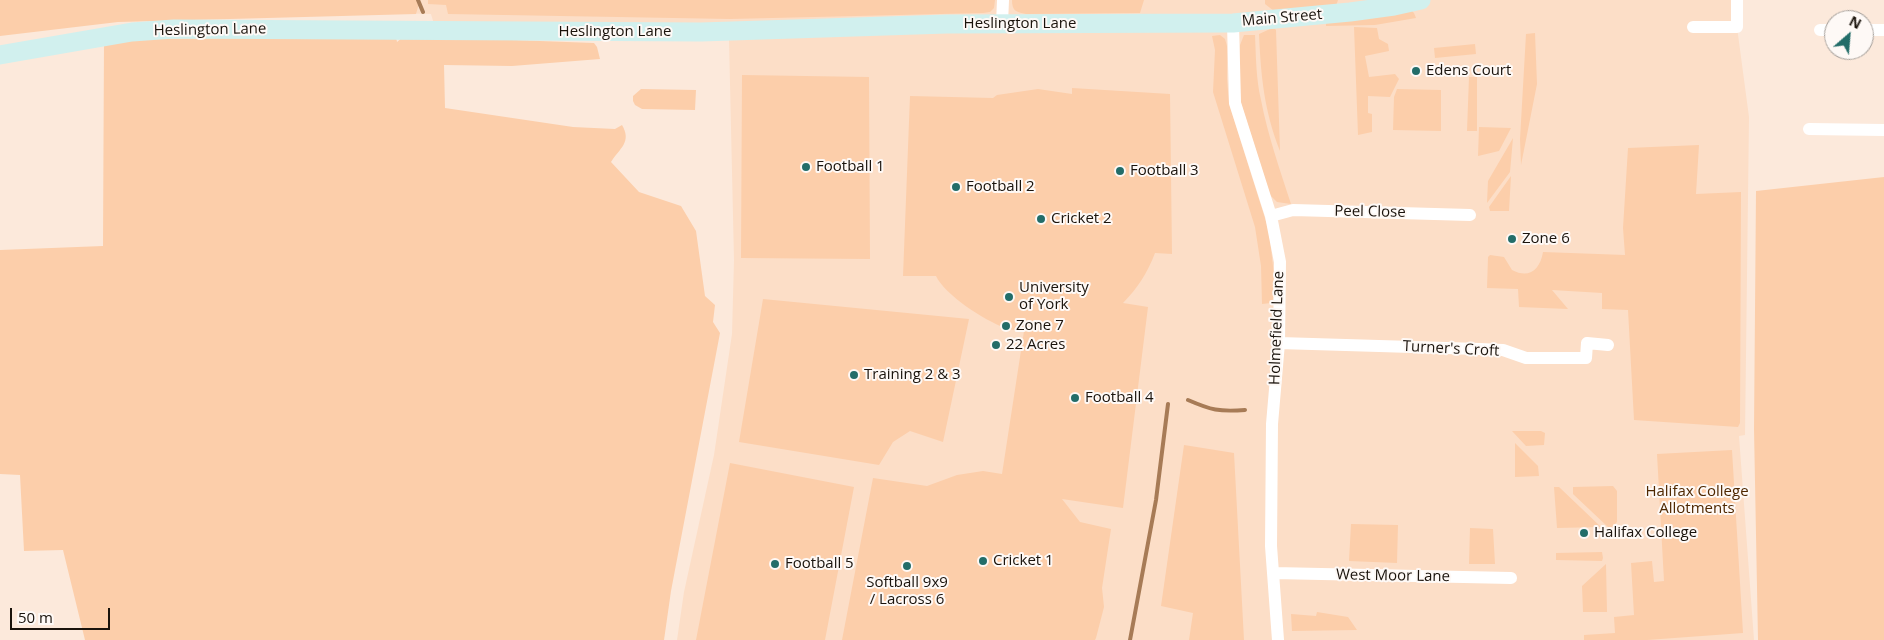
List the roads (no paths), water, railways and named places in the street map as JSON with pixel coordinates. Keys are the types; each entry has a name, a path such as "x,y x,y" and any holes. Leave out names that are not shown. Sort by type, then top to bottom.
{"street":[{"path":"1002,24 1003,0"},
{"name":"Main Street","path":"1232,23 1350,6 1394,6 1421,0"},
{"path":"1693,27 1737,27 1737,0"},
{"name":"Heslington Lane","path":"0,55 132,32 174,29 701,32 1002,24 1232,23"},
{"name":"Holmefield Lane","path":"1232,23 1235,103 1271,216 1280,262 1279,343 1272,424 1271,546 1278,640"},
{"path":"1809,129 1884,130"},
{"name":"Peel Close","path":"1271,216 1294,210 1470,215"},
{"name":"Turner's Croft","path":"1279,343 1495,349 1526,358 1586,358 1587,343 1608,345"},
{"name":"West Moor Lane","path":"1274,573 1511,578"}],"waterway":[{"path":"418,0 423,12"},
{"path":"1188,400 1215,410 1245,410"},
{"path":"1130,640 1156,500 1168,404"}],"place":[{"name":"Edens Court","path":"1416,71"},
{"name":"Football 1","path":"806,167"},
{"name":"Football 3","path":"1120,171"},
{"name":"Football 2","path":"956,187"},
{"name":"Cricket 2","path":"1041,219"},
{"name":"Zone 6","path":"1512,239"},
{"name":"University of York","path":"1009,297"},
{"name":"Zone 7","path":"1006,326"},
{"name":"22 Acres","path":"996,345"},
{"name":"Training 2 & 3","path":"854,375"},
{"name":"Football 4","path":"1075,398"},
{"name":"Halifax College","path":"1584,533"},
{"name":"Cricket 1","path":"983,561"},
{"name":"Football 5","path":"775,564"},
{"name":"Softball 9x9 / Lacross 6","path":"907,566"}],"park label":[{"name":"Halifax College Allotments","path":"1697,500"}]}
